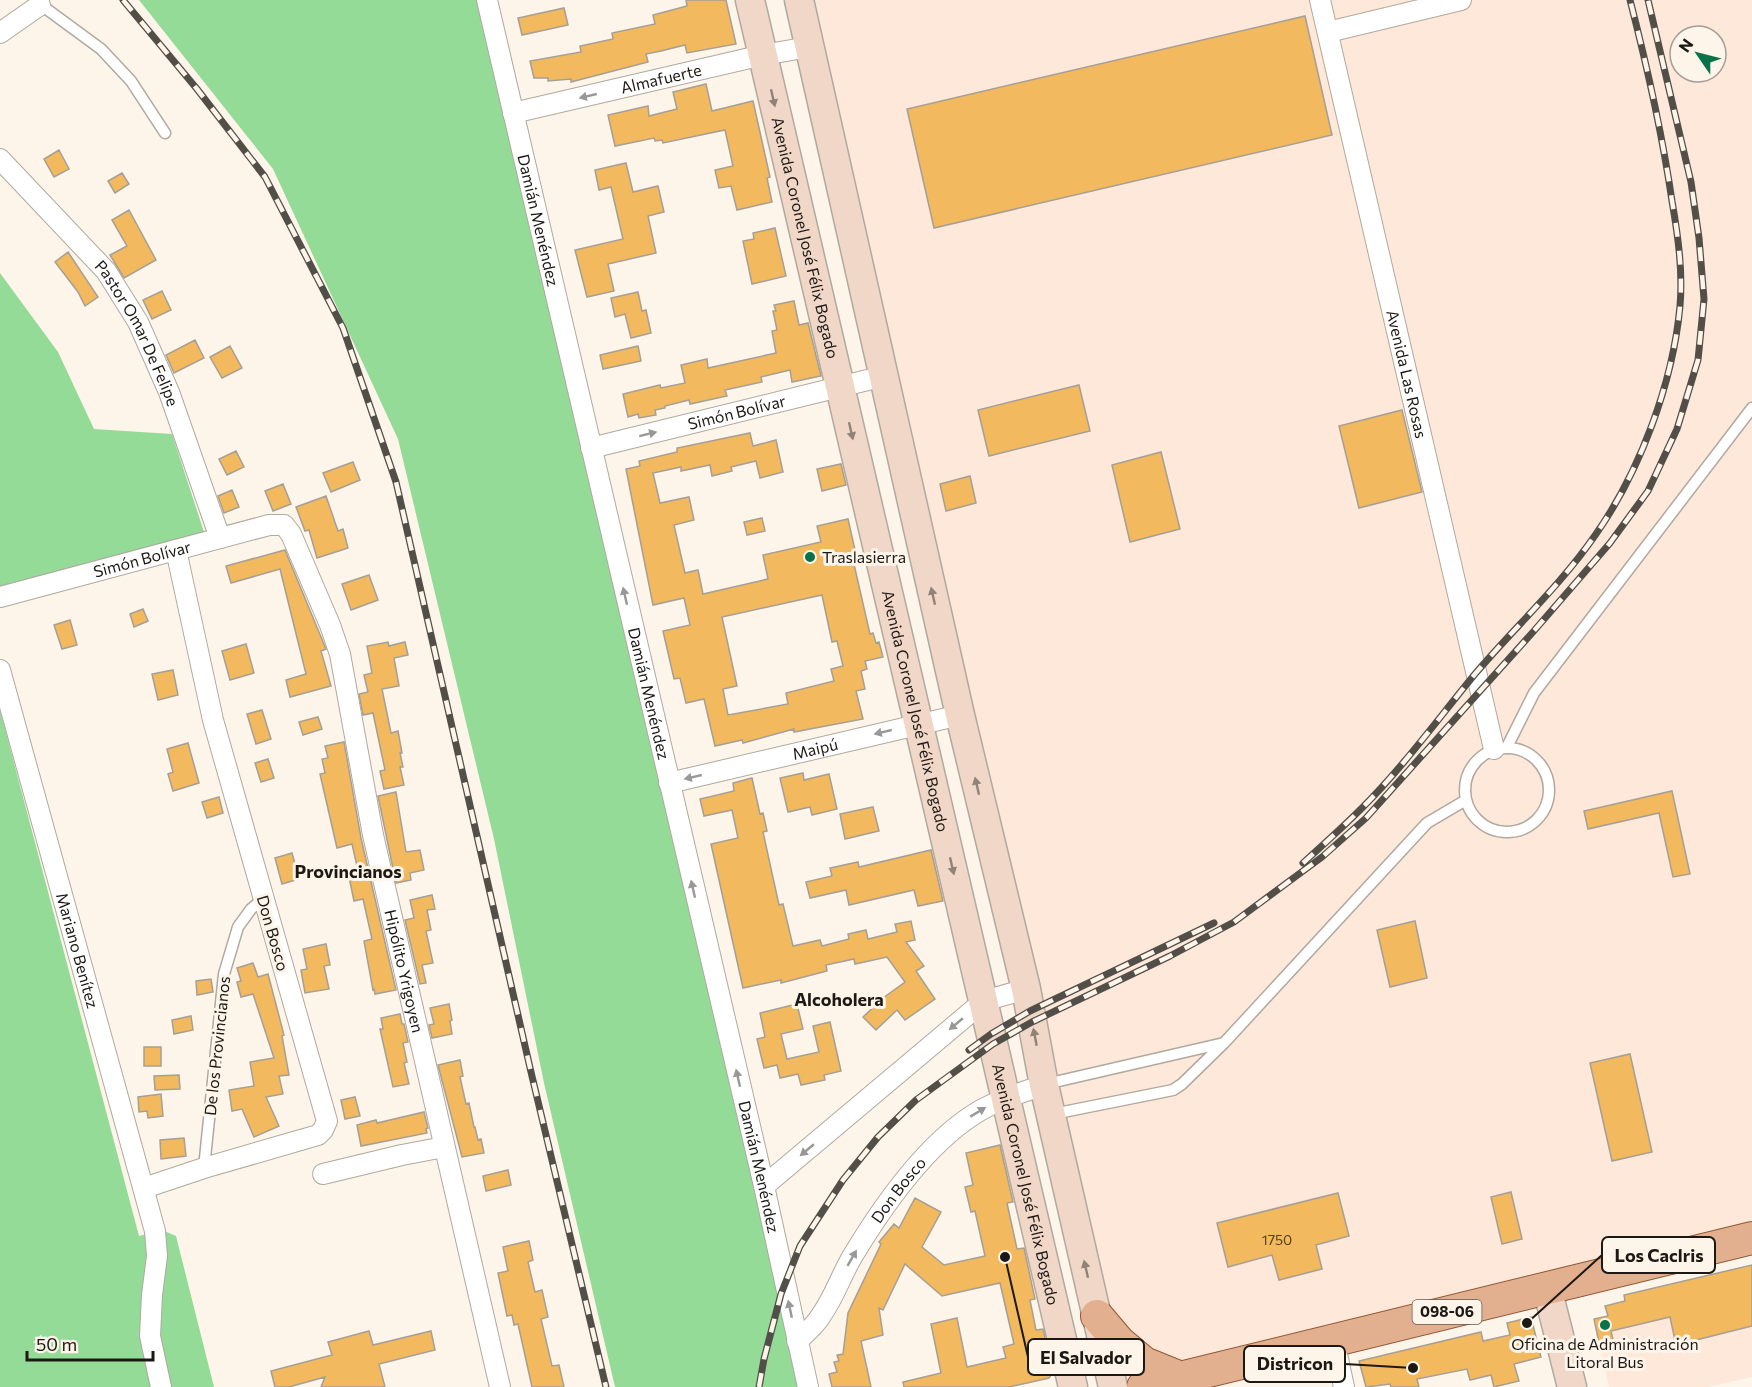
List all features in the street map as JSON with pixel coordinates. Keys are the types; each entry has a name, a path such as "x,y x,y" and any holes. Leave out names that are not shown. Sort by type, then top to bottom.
{"main road":[{"name":"Avenida Coronel José Félix Bogado","path":"750,0 1073,1387"},
{"path":"799,0 960,715 1026,989 1044,1085 1113,1387"},
{"name":"098-06","path":"1143,1387 1752,1238"},
{"path":"1547,1288 1572,1387"},
{"path":"1097,1316 1119,1342 1144,1364 1181,1378"}],"street":[{"name":"Damián Menéndez","path":"487,0 764,1186 808,1387"},
{"name":"Avenida Las Rosas","path":"1320,0 1500,748"},
{"path":"1328,32 1461,0"},
{"path":"0,33 37,3"},
{"name":"Almafuerte","path":"513,113 763,55 809,47"},
{"name":"Pastor Omar De Felipe","path":"0,159 106,271 138,322 169,392 220,538"},
{"name":"Simón Bolívar","path":"591,448 884,376"},
{"name":"Simón Bolívar","path":"0,597 269,525 284,525"},
{"name":"Hipólito Yrigoyen","path":"284,525 291,534 340,654 373,835 500,1387"},
{"name":"Don Bosco","path":"144,1188 318,1135 327,1121 213,720 176,550"},
{"name":"Mariano Benítez","path":"0,670 155,1231 157,1256 150,1336 160,1387"},
{"name":"Maipú","path":"669,783 960,715"},
{"path":"764,1186 984,1001 1026,989"},
{"name":"Don Bosco","path":"797,1341 822,1314 872,1223 921,1162 951,1131 980,1110 1044,1085"},
{"path":"323,1174 444,1147"},
{"path":"1334,1340 1344,1387"}],"lane":[{"path":"37,3 101,49 131,81 165,133"},
{"path":"1500,748 1534,693 1752,408"},
{"path":"1500,748 1518,748 1531,754 1542,764 1548,777 1550,791 1548,805 1529,827 1515,832 1500,832 1487,827 1474,816 1466,800 1466,779 1472,766 1481,756 1500,748"},
{"path":"1051,1114 1173,1090 1182,1084 1224,1043 1427,824 1466,800"},
{"name":"De los Provincianos","path":"204,1168 224,974 238,927 251,909 263,899"},
{"path":"1044,1085 1224,1043"}],"shaded area":[{"path":"799,0 1752,0 1752,1238 1143,1387 1113,1387"},
{"path":"1670,1317 1677,1344 1752,1326 1752,1377 1708,1387 1609,1387 1599,1343 1613,1340 1611,1329"}],"green space":[{"path":"139,0 479,0 802,1387 615,1387 544,1083 494,839 398,439 273,169"},
{"path":"0,273 58,352 94,429 172,434 205,535 0,592"},
{"path":"0,710 139,1236 162,1230 176,1236 214,1387 0,1387"}],"building":[{"path":"686,0 726,0 736,44 687,53 685,45 646,54 648,62 571,82 571,79 548,81 548,78 534,78 530,61 581,52 580,46 613,39 612,33 655,24 653,15 687,6"},
{"path":"564,8 568,25 522,35 518,18"},
{"path":"1305,16 1332,135 934,228 907,109"},
{"path":"706,84 712,111 753,101 770,177 767,178 772,202 737,210 731,186 719,188 715,170 733,166 725,130 663,143 662,140 655,141 654,138 615,146 608,115 648,106 649,116 677,109 673,92"},
{"path":"59,150 69,169 54,177 44,159"},
{"path":"626,163 633,192 658,186 664,212 648,216 656,253 608,264 614,291 587,297 575,250 623,239 611,187 599,190 595,170"},
{"path":"122,173 129,184 115,193 108,181"},
{"path":"129,210 156,260 124,278 110,255 127,246 112,220"},
{"path":"775,228 786,276 752,284 743,241 754,239 753,233"},
{"path":"68,252 98,297 85,306 78,292 55,262"},
{"path":"162,291 171,310 152,319 143,300"},
{"path":"638,292 642,311 646,310 651,333 631,338 625,314 615,317 611,298"},
{"path":"794,301 799,325 808,323 821,376 792,382 790,370 761,377 762,382 725,390 727,396 690,404 689,400 655,410 656,415 639,418 638,414 628,417 623,394 660,385 661,388 685,383 681,365 707,359 708,368 776,353 772,331 777,330 774,305"},
{"path":"195,340 204,358 174,373 166,355"},
{"path":"230,346 242,368 222,378 210,357"},
{"path":"638,346 641,361 603,369 600,355"},
{"path":"1079,385 1090,431 989,456 978,410"},
{"path":"1402,410 1422,492 1359,508 1339,426"},
{"path":"750,433 753,446 776,440 783,472 760,478 756,461 731,467 732,471 712,476 710,465 681,471 681,467 653,473 660,503 689,497 694,520 674,525 685,573 698,570 703,594 768,579 763,555 821,542 817,526 848,519 857,559 853,560 870,634 873,633 876,643 879,642 883,657 865,661 867,669 861,671 865,689 856,691 863,719 794,732 794,729 743,743 742,740 715,746 704,699 686,703 680,678 674,679 663,631 690,625 684,598 653,605 626,469 640,466 639,461 677,452 677,448","holes":["822,595 832,642 837,641 843,666 831,669 834,681 786,693 788,704 728,715 723,689 737,686 722,617"]},
{"path":"236,451 244,467 227,475 219,459"},
{"path":"1161,452 1180,529 1130,542 1112,465"},
{"path":"353,462 360,480 331,492 323,473"},
{"path":"841,464 846,485 822,491 817,469"},
{"path":"970,476 976,503 946,511 940,484"},
{"path":"283,484 291,504 273,511 265,491"},
{"path":"232,490 239,507 224,513 218,496"},
{"path":"326,496 338,531 343,529 348,548 317,558 309,530 305,531 296,507"},
{"path":"762,518 765,531 747,535 744,522"},
{"path":"285,550 326,649 321,651 331,686 290,697 286,680 306,674 280,569 231,583 226,566"},
{"path":"369,575 378,600 351,610 342,584"},
{"path":"143,609 148,621 134,627 130,614"},
{"path":"70,620 77,645 62,649 54,625"},
{"path":"388,642 389,646 405,642 408,655 394,658 399,686 382,689 391,733 398,731 403,767 400,767 404,785 384,789 380,771 385,770 373,713 363,715 359,694 368,692 364,675 372,673 367,646"},
{"path":"246,644 254,673 230,680 222,651"},
{"path":"173,670 178,695 158,700 152,674"},
{"path":"262,710 271,739 256,744 247,714"},
{"path":"318,717 322,729 303,735 299,722"},
{"path":"344,742 361,838 396,990 375,994 364,941 372,939 363,899 354,901 349,877 359,875 352,844 337,848 320,774 325,773 322,759 328,758 325,746"},
{"path":"188,743 199,783 173,791 168,774 173,772 167,749"},
{"path":"268,759 274,778 261,782 255,763"},
{"path":"803,773 804,780 829,774 837,809 812,815 810,807 788,812 780,778"},
{"path":"752,778 760,814 763,813 767,831 763,832 779,905 783,904 793,946 820,940 822,946 849,939 848,934 866,930 868,939 897,932 895,924 911,921 915,940 906,942 924,966 916,971 935,999 905,1020 897,1010 876,1030 863,1017 905,982 887,957 855,964 854,959 826,965 827,971 781,983 781,980 743,988 711,844 738,838 732,810 704,816 700,799 734,791 733,783"},
{"path":"1672,791 1690,874 1673,877 1659,813 1588,829 1584,811"},
{"path":"396,792 406,852 420,850 424,870 410,873 411,880 396,883 378,796"},
{"path":"219,797 223,813 207,818 202,802"},
{"path":"873,807 879,831 845,839 840,814"},
{"path":"931,850 943,901 918,906 914,890 849,905 846,890 810,898 806,882 832,876 830,868 858,862 859,867"},
{"path":"292,853 299,879 282,884 275,858"},
{"path":"432,895 435,909 427,910 431,930 426,931 433,963 422,965 426,983 420,984 405,920 414,918 410,900"},
{"path":"1415,921 1427,978 1390,987 1377,930"},
{"path":"326,944 330,965 324,966 329,989 305,993 301,970 307,969 303,949"},
{"path":"253,963 258,977 268,974 284,1035 282,1036 289,1075 279,1076 283,1094 266,1097 279,1126 254,1137 242,1109 232,1111 229,1090 254,1086 250,1062 274,1058 253,994 241,997 237,982 241,981 237,968"},
{"path":"211,979 213,992 197,995 196,981"},
{"path":"449,1004 452,1034 432,1038 429,1025 434,1024 430,1008"},
{"path":"797,1004 803,1029 781,1034 787,1059 819,1052 813,1026 830,1022 841,1071 824,1075 825,1080 801,1085 798,1074 780,1078 777,1065 764,1068 757,1039 765,1037 760,1013"},
{"path":"400,1014 408,1042 403,1043 407,1062 404,1063 409,1084 393,1087 380,1029 383,1029 381,1018"},
{"path":"191,1016 193,1030 174,1034 172,1020"},
{"path":"144,1047 161,1047 161,1066 144,1066"},
{"path":"1630,1054 1652,1152 1612,1161 1590,1063"},
{"path":"460,1060 463,1076 460,1077 466,1104 469,1103 474,1127 478,1140 481,1139 484,1153 462,1157 438,1065"},
{"path":"179,1075 180,1089 155,1090 154,1076"},
{"path":"161,1094 163,1116 148,1118 147,1111 139,1112 138,1097"},
{"path":"355,1097 360,1116 345,1119 341,1100"},
{"path":"424,1112 427,1133 361,1146 357,1125 376,1120 377,1123"},
{"path":"184,1138 186,1156 161,1159 160,1140"},
{"path":"1000,1145 1013,1202 1007,1203 1017,1249 1024,1248 1035,1299 1030,1300 1036,1330 1043,1329 1053,1372 1049,1378 1009,1387 904,1387 903,1382 941,1373 931,1324 957,1318 967,1367 1006,1358 1003,1347 1014,1344 1000,1283 942,1296 905,1264 883,1310 879,1308 883,1335 861,1341 871,1387 832,1387 829,1374 837,1372 834,1362 839,1361 837,1355 843,1354 848,1313 881,1244 879,1242 894,1224 899,1228 915,1198 941,1212 922,1247 944,1265 985,1256 975,1211 971,1212 965,1187 973,1185 966,1153"},
{"path":"508,1170 511,1185 486,1191 483,1176"},
{"path":"1511,1192 1522,1239 1502,1244 1491,1197"},
{"path":"1338,1193 1349,1236 1316,1245 1322,1269 1279,1280 1272,1255 1228,1267 1217,1223"},
{"path":"529,1241 533,1260 528,1262 535,1292 542,1290 548,1317 541,1319 552,1366 559,1365 564,1387 532,1387 518,1324 514,1325 512,1315 507,1316 498,1273 508,1271 503,1247"},
{"path":"1752,1265 1752,1326 1676,1345 1670,1317 1611,1331 1613,1340 1599,1343 1594,1319 1608,1316 1605,1306 1625,1301 1624,1295"},
{"path":"1531,1317 1541,1357 1514,1364 1519,1381 1494,1387 1491,1375 1470,1380 1467,1369 1417,1379 1419,1387 1391,1387 1390,1384 1366,1387 1359,1361 1481,1332 1483,1341 1510,1335 1507,1323"},
{"path":"369,1331 373,1345 431,1331 435,1350 379,1364 385,1387 321,1387 325,1377 289,1387 275,1387 271,1371 332,1355 328,1342"}],"railway":[{"path":"123,0 197,89 265,177 343,328 396,482 531,1072 606,1387"},
{"path":"1303,863 1355,815 1392,776 1475,674 1582,553 1627,483 1652,425 1662,395 1676,335 1681,293 1680,267 1664,150 1630,0"},
{"path":"759,1387 781,1294 800,1246 843,1180 878,1137 916,1100 993,1044 1032,1022 1170,956 1234,922 1322,857 1366,818 1533,632 1610,543 1648,491 1677,429 1698,360 1704,299 1691,182 1648,0"},
{"path":"969,1050 1030,1011 1214,923"}],"place":[{"name":"Traslasierra","path":"810,557"},
{"name":"El Salvador","path":"1005,1257"},
{"name":"Los Caclris","path":"1527,1323"},
{"name":"Oficina de Administración Litoral Bus","path":"1605,1325"},
{"name":"Districon","path":"1413,1368"}],"district":[{"name":"Provincianos","path":"348,872"},
{"name":"Alcoholera","path":"839,1000"}]}
